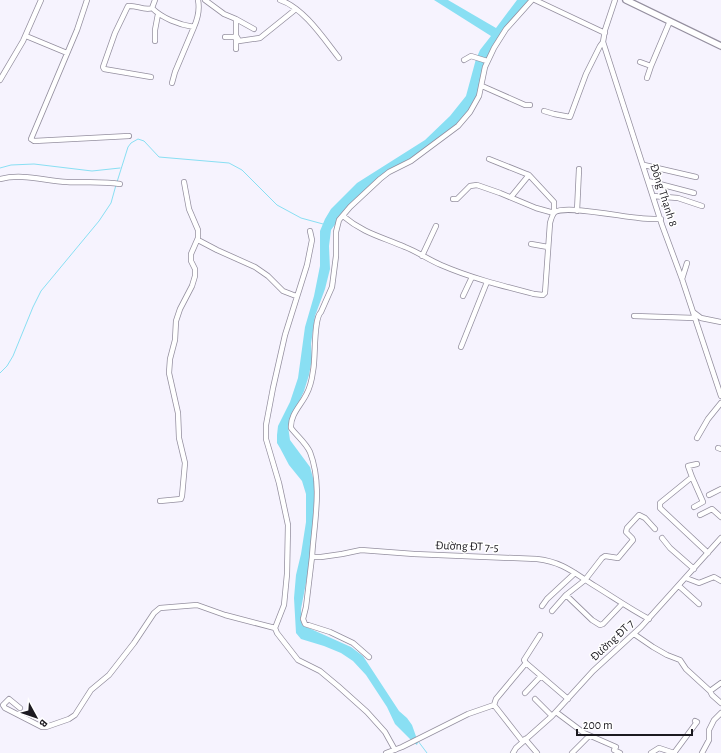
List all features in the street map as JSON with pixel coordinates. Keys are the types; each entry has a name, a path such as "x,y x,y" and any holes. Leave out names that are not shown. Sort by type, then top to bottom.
{"main road":[{"path":"626,0 721,46"}],"street":[{"path":"0,80 26,36 40,0"},
{"path":"87,0 68,53 31,139 34,141 129,136"},
{"path":"152,8 155,0"},
{"path":"172,84 175,72 197,20 199,6 198,0"},
{"path":"205,0 224,14 254,29"},
{"path":"280,0 289,3 314,26 340,58"},
{"path":"368,657 353,642 330,632 305,624 303,619 306,607 312,557 317,495 314,469 309,451 291,428 291,424 297,409 306,396 311,382 315,360 315,324 318,314 321,312 332,287 336,256 336,232 339,220 350,207 380,179 389,172 411,161 458,126 470,112 479,96 487,61 506,29 532,0"},
{"path":"535,0 605,33"},
{"path":"544,111 570,117 586,74 603,42 615,0"},
{"path":"151,77 104,69 103,67 115,32 128,6 134,5 148,10 152,8"},
{"path":"152,8 158,14 185,26 194,27"},
{"path":"225,37 237,37 239,41 260,38 296,9"},
{"path":"155,42 154,30 158,14"},
{"path":"236,19 236,49"},
{"path":"647,78 670,21"},
{"path":"26,36 68,53"},
{"name":"Đông Thạnh 8","path":"603,42 644,165 660,219 719,386 721,396"},
{"path":"464,60 471,56 487,61"},
{"path":"640,62 651,66"},
{"path":"482,86 525,105 530,105"},
{"path":"343,216 352,224 366,232 406,247 440,265 487,282 543,295 545,293 550,223 554,213 554,202 529,175 489,160"},
{"path":"644,165 696,177"},
{"path":"577,211 579,169"},
{"path":"511,197 529,175"},
{"path":"0,179 16,176 68,182 120,184"},
{"path":"648,181 694,192"},
{"path":"160,501 181,499 185,463 178,432 178,413 169,374 170,359 175,340 176,321 195,276 195,269 191,261 191,254 198,240 198,230 189,209 184,182"},
{"path":"454,200 457,199 470,186 477,184 536,208 554,213 565,210 660,219"},
{"path":"653,196 678,198 702,206"},
{"path":"422,256 436,226"},
{"path":"310,231 312,240 308,258 283,343 272,388 266,425 266,439 279,483 288,525 285,600 275,628 277,633 298,660 320,671 367,712 384,731 395,750"},
{"path":"198,240 255,267 268,276 283,291 296,296"},
{"path":"531,244 548,247"},
{"path":"682,279 687,263"},
{"path":"463,296 472,277"},
{"path":"461,347 487,282"},
{"path":"693,312 701,318 721,322"},
{"path":"634,316 695,318"},
{"path":"697,438 708,419 721,403"},
{"path":"694,508 703,502 688,466 697,464"},
{"path":"692,477 660,503 660,508 708,553"},
{"path":"709,495 721,489"},
{"path":"700,515 712,509 721,517"},
{"path":"552,611 566,595 585,580 602,558 609,556 618,558 633,540 626,532 627,528 639,515 645,518 655,529"},
{"path":"662,538 670,548 694,569"},
{"name":"Đường ĐT 7","path":"513,753 524,740 556,712 593,671 649,619 721,538"},
{"name":"Đường ĐT 7-5","path":"312,557 342,554 360,550 551,560 575,573 622,604 649,619"},
{"path":"542,606 547,599 575,573"},
{"path":"686,578 699,583 714,577 721,581"},
{"path":"679,586 699,604"},
{"path":"566,595 592,620 600,625 603,624 622,604"},
{"path":"20,708 9,699 4,705 5,708 42,727 46,727 72,717 91,690 109,675 134,643 154,613 160,608 198,605 225,615 275,628"},
{"path":"634,634 652,647 680,660 686,669 721,703"},
{"path":"540,635 524,660 526,664 568,699"},
{"path":"494,705 496,699 526,664"},
{"path":"525,693 541,676"},
{"path":"710,691 721,683"},
{"path":"535,699 552,716"},
{"path":"386,753 424,737 468,714 494,705"},
{"path":"494,705 537,753"},
{"path":"556,712 589,736 615,748 620,753"},
{"path":"702,753 709,740 709,730 714,720 721,712"},
{"path":"651,753 659,748 674,753 697,722 695,720"},
{"path":"572,753 589,736"}],"water":[{"path":"434,0 448,0 496,28 517,0 530,0 490,53 478,96 462,121 422,152 379,182 342,215 331,230 329,246 330,269 325,289 315,316 311,344 312,359 309,375 304,391 288,426 290,440 310,467 315,485 309,567 301,609 302,625 351,647 363,656 399,711 412,725 418,742 417,745 395,724 387,707 366,675 353,661 341,653 301,639 296,633 294,598 296,575 306,522 306,494 302,481 289,465 277,443 277,435 278,426 290,402 298,378 305,327 314,296 320,266 320,231 325,219 331,209 357,183 425,140 450,116 466,96 476,59 480,50 491,36"}],"waterway":[{"path":"117,182 128,147 131,143 138,139 144,141 159,157 229,163 242,170 277,205 301,218 323,224"},
{"path":"0,168 11,165 34,164 92,171 120,168"},
{"path":"0,373 7,366 13,356 41,291 99,221 111,203 116,185"},
{"path":"418,741 427,753"}]}
